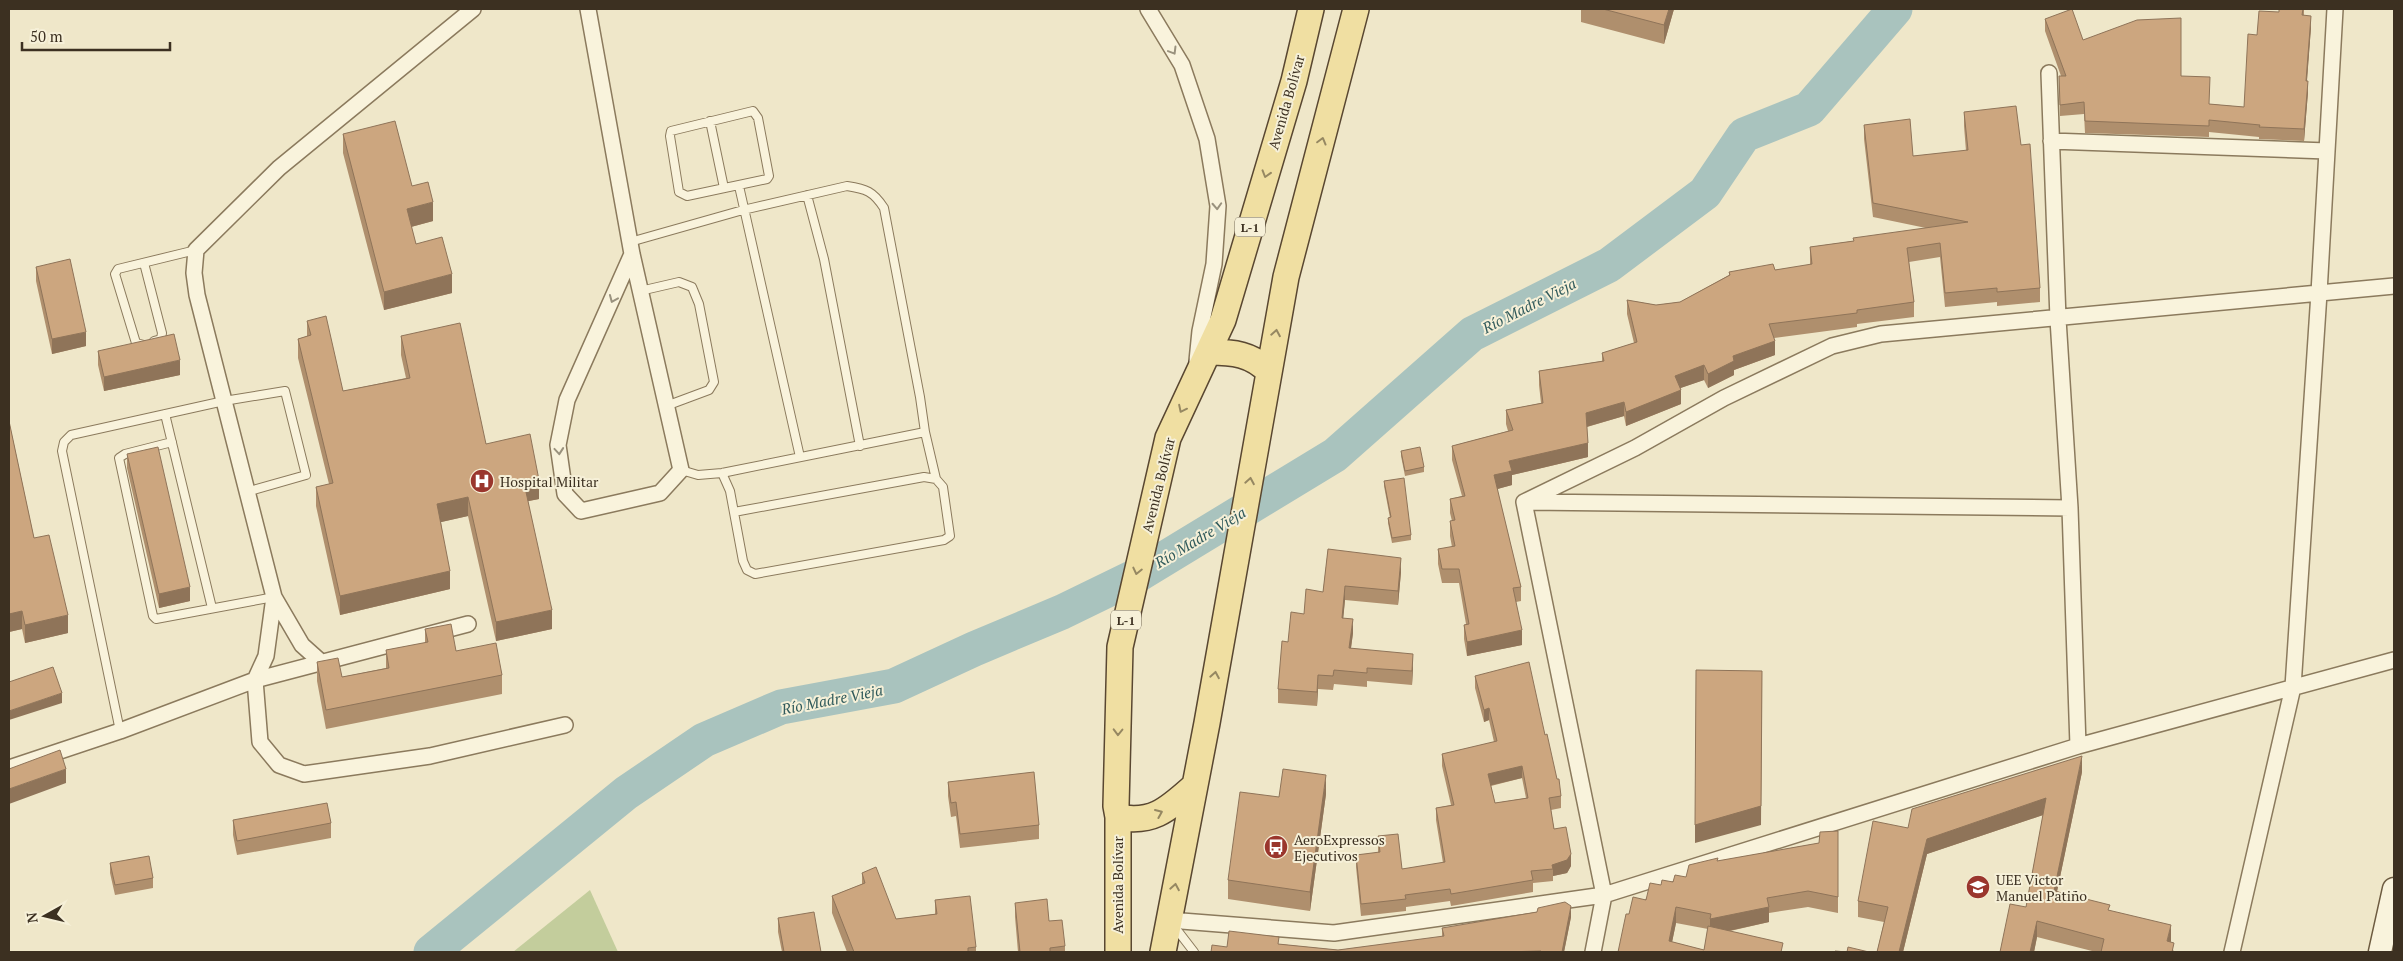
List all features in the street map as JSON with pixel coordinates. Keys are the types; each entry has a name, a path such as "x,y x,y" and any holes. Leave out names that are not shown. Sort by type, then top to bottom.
{"main road":[{"name":"Avenida Bolívar","path":"1118,952 1117,811 1120,647 1168,438 1223,320 1294,81 1311,9"},
{"path":"1163,952 1193,786 1207,723 1286,277 1356,9"},
{"path":"1209,352 1232,352 1247,356 1260,362 1269,372"},
{"path":"1117,811 1143,819 1166,810 1193,786"}],"street":[{"path":"321,662 302,645 274,597 197,296 194,273 196,250 279,168 473,9"},
{"path":"588,9 631,248 681,470 660,494 580,511 565,494 558,445 567,400 631,248"},
{"path":"1148,9 1182,65 1206,140 1218,206 1214,264 1200,331 1196,381"},
{"path":"2232,952 2293,687 2320,293 2335,9"},
{"path":"2049,73 2058,319 2070,508 2078,746"},
{"path":"2051,141 2327,151"},
{"path":"1524,502 1635,448 1724,398 1832,346 1881,334 2058,319 2394,286"},
{"path":"1524,502 2070,508"},
{"path":"1524,502 1604,895 1593,952"},
{"path":"274,597 266,656 255,680 260,742 278,765 304,774 430,756 565,725"},
{"path":"9,768 120,731 255,680 468,624"},
{"path":"1169,920 1334,933 1604,895 2078,746 2394,660"},
{"path":"2380,952 2394,891"}],"lane":[{"path":"753,111 758,118 769,176 767,179 739,186 686,196 679,192 670,136 671,131 674,128 753,111"},
{"path":"710,121 724,188"},
{"path":"739,186 800,457"},
{"path":"631,248 743,210 846,186 861,188 876,195 884,208 925,432 936,479 943,487 950,536 944,540 754,574 747,570 743,561 730,491 722,473"},
{"path":"807,195 824,258 860,446"},
{"path":"144,263 162,333 161,339 140,346 136,343 115,274 118,269 196,250"},
{"path":"640,290 680,282 692,287 699,304 714,382 709,390 666,406"},
{"path":"120,731 62,451 64,442 71,435 224,401 285,391 306,475 246,492"},
{"path":"165,414 212,608"},
{"path":"681,470 698,475 722,473 925,432"},
{"path":"172,442 125,454 118,458 151,611 156,619 274,597"},
{"path":"734,512 924,477 936,479"},
{"path":"1169,920 1194,952"}],"green space":[{"path":"590,890 618,952 513,952"}],"building":[{"path":"1603,9 1669,9 1664,25"},
{"path":"2072,9 2083,40 2137,20 2181,18 2181,76 2210,77 2209,104 2244,107 2248,34 2257,35 2259,11 2279,12 2279,9 2303,9 2302,15 2311,16 2304,129 2259,127 2260,125 2209,120 2209,126 2085,121 2084,102 2060,105 2059,76 2066,76 2045,19"},
{"path":"2016,106 2021,145 2030,144 2040,288 1997,292 1997,288 1945,293 1940,243 1907,248 1914,302 1857,310 1857,313 1769,324 1775,341 1733,356 1734,361 1708,374 1704,365 1675,376 1681,390 1626,412 1624,402 1586,413 1588,443 1509,461 1512,471 1494,475 1521,587 1513,588 1522,630 1467,642 1464,625 1469,624 1459,569 1442,569 1438,549 1455,546 1450,521 1455,520 1450,499 1465,496 1452,446 1513,430 1506,410 1543,403 1539,371 1604,361 1602,353 1637,342 1627,300 1656,305 1680,302 1730,275 1729,272 1773,264 1775,270 1812,264 1810,247 1854,241 1853,238 1968,222 1873,203 1864,125 1910,119 1913,156 1968,150 1964,112"},
{"path":"395,121 412,186 428,182 433,202 407,209 416,244 442,237 452,274 384,292 343,134"},
{"path":"70,259 86,332 52,339 36,267"},
{"path":"326,316 343,391 410,378 401,336 460,323 486,444 530,434 539,480 524,483 552,610 496,622 468,497 437,504 450,571 340,596 316,487 333,483 298,339 311,335 307,321"},
{"path":"174,334 180,360 104,377 98,351"},
{"path":"9,421 34,538 49,535 68,615 25,625 22,611 9,614"},
{"path":"158,447 190,587 159,594 127,454"},
{"path":"1420,447 1424,467 1405,471 1401,451"},
{"path":"1404,478 1411,535 1392,538 1388,518 1391,517 1384,481"},
{"path":"1328,549 1401,558 1398,591 1345,586 1342,618 1353,619 1349,648 1413,654 1412,671 1367,668 1367,673 1334,670 1333,676 1318,675 1317,692 1278,689 1282,641 1288,642 1291,612 1304,614 1306,589 1323,592"},
{"path":"451,624 456,651 496,643 502,675 326,710 317,662 338,658 342,677 389,668 386,650 428,642 425,629"},
{"path":"1529,662 1545,735 1547,734 1557,779 1559,779 1561,796 1549,798 1554,829 1566,827 1571,854 1567,860 1552,865 1553,869 1531,871 1533,880 1451,894 1450,889 1405,895 1406,899 1361,904 1356,855 1380,852 1378,836 1398,834 1402,869 1445,862 1436,808 1454,805 1442,754 1497,741 1489,708 1484,710 1475,676","holes":["1522,766 1528,798 1495,803 1488,774"]},
{"path":"53,667 62,693 9,711 9,682"},
{"path":"1696,670 1762,671 1761,806 1695,825"},
{"path":"60,750 66,769 9,789 9,769"},
{"path":"2082,756 2054,891 2110,905 2108,910 2171,925 2167,941 2174,943 2172,952 2101,952 2104,939 2037,921 2030,952 2000,952 2010,904 2026,907 2046,798 1927,839 1899,952 1877,952 1888,907 1858,901 1873,821 1908,828 1912,809"},
{"path":"1283,769 1326,775 1310,892 1228,880 1240,792 1279,797"},
{"path":"1034,772 1039,825 960,834 956,802 951,803 948,782"},
{"path":"327,803 331,823 237,841 233,820"},
{"path":"1838,831 1838,897 1808,891 1767,898 1769,907 1710,919 1711,914 1676,907 1669,941 1704,950 1708,926 1783,943 1781,952 1618,952 1626,914 1629,914 1633,897 1646,900 1650,883 1661,885 1662,880 1673,882 1675,875 1686,877 1689,865 1718,858 1717,861 1819,843 1820,832"},
{"path":"149,856 153,878 115,885 110,863"},
{"path":"876,867 896,919 937,914 935,900 970,896 976,947 968,948 968,952 854,952 832,896 865,883 862,873"},
{"path":"1047,899 1049,921 1062,920 1065,946 1050,948 1050,952 1020,952 1015,903"},
{"path":"1565,902 1571,906 1562,952 1211,952 1212,945 1227,947 1229,931 1279,937 1278,944 1338,950 1444,936 1442,928 1537,912 1538,908"},
{"path":"814,912 821,952 784,952 778,918"},
{"path":"1848,947 1869,952 1847,952"}],"waterway":[{"name":"Río Madre Vieja","path":"431,952 626,793 704,740 781,707 894,686 974,649 1062,612 1136,576 1335,455 1472,334 1609,265 1705,193 1744,135 1809,109 1895,9"}],"place":[{"name":"Hospital Militar","path":"482,481"},
{"name":"AeroExpressos Ejecutivos","path":"1276,847"},
{"name":"UEE Victor Manuel Patiño","path":"1978,887"}]}
